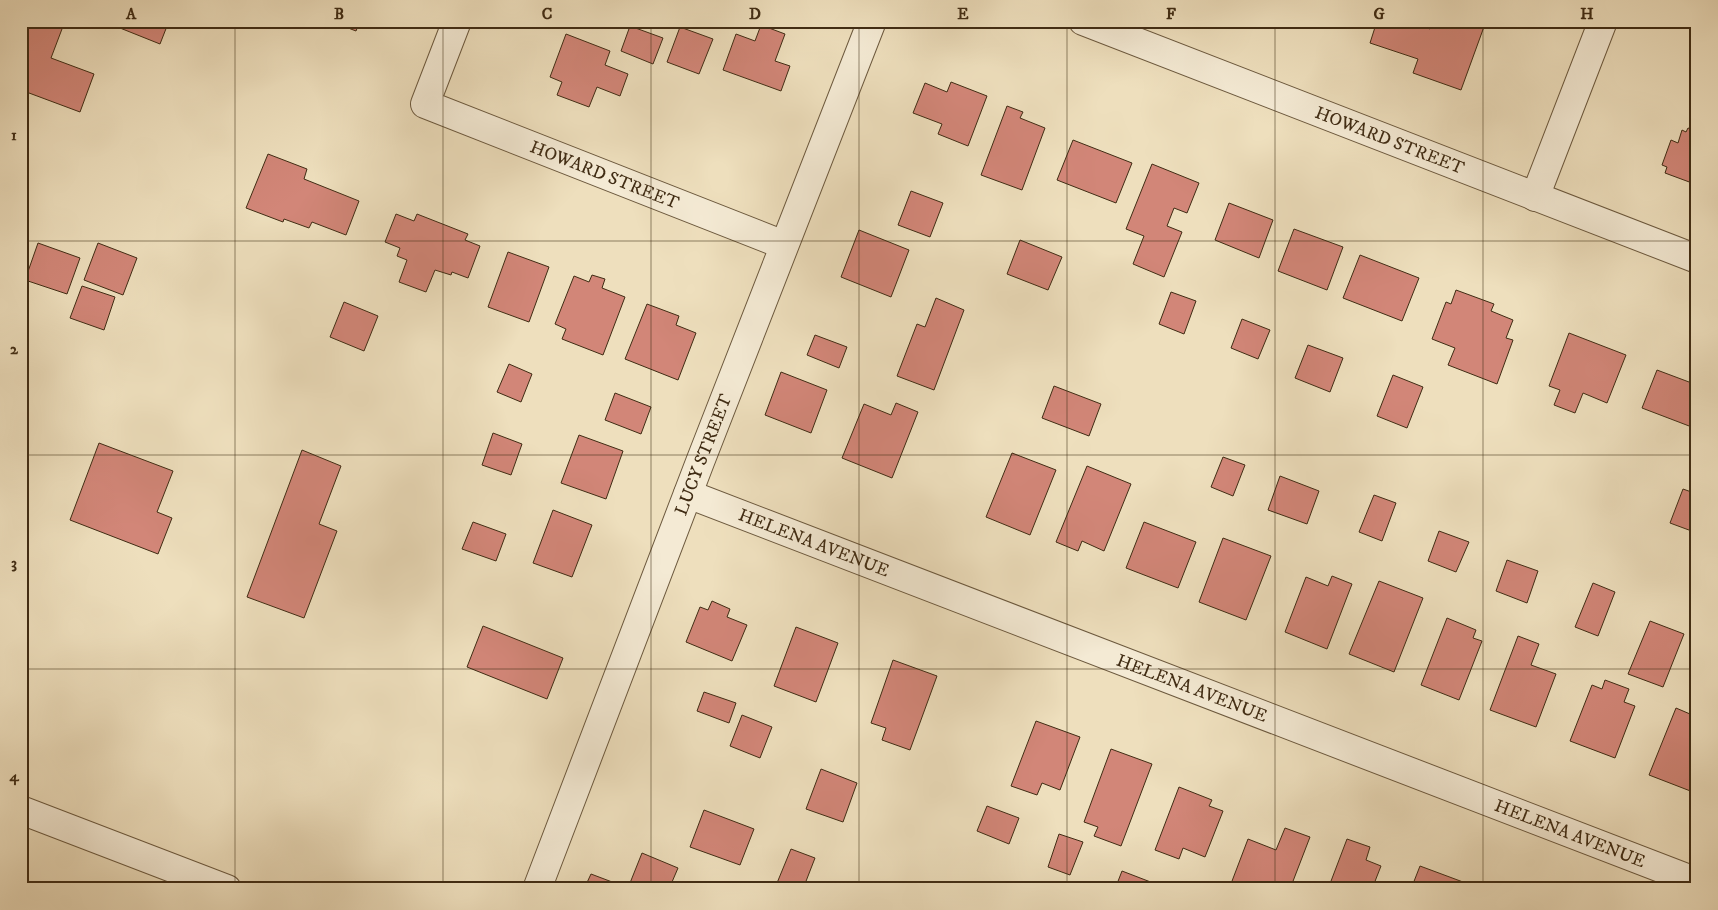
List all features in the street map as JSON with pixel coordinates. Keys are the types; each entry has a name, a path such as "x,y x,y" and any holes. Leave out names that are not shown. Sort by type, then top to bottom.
{"street":[{"name":"HOWARD STREET","path":"458,21 425,104 784,245"},
{"name":"LUCY STREET","path":"537,889 872,21"},
{"name":"HOWARD STREET","path":"1083,21 1697,259"},
{"path":"1535,196 1603,21"},
{"name":"HELENA AVENUE","path":"688,494 1697,882"},
{"path":"21,810 227,889"}],"building":[{"path":"21,21 65,21 51,58 94,74 80,112 21,90"},
{"path":"117,21 169,21 160,44 115,26"},
{"path":"330,21 360,21 356,31"},
{"path":"1377,21 1410,21 1430,29 1433,21 1476,21 1485,24 1461,90 1413,73 1418,59 1370,43"},
{"path":"761,25 785,34 775,61 790,66 781,91 723,70 736,34 755,41"},
{"path":"630,26 663,38 653,64 621,51"},
{"path":"680,27 713,39 699,74 667,62"},
{"path":"566,34 610,51 605,65 628,74 620,96 597,87 589,107 557,95 562,82 550,77"},
{"path":"951,82 987,96 968,146 938,134 942,124 913,113 925,83 947,92"},
{"path":"1007,106 1023,112 1020,118 1045,128 1022,190 981,175"},
{"path":"1688,128 1697,131 1697,174 1695,174 1692,183 1665,173 1667,167 1662,165 1671,140 1678,143 1682,130 1686,132"},
{"path":"1073,140 1132,163 1116,203 1057,180"},
{"path":"268,154 307,169 304,179 359,201 346,235 312,222 309,228 284,219 283,222 246,208"},
{"path":"1152,164 1199,183 1187,213 1174,208 1167,226 1182,232 1164,277 1133,264 1144,236 1126,229"},
{"path":"911,191 943,203 930,237 898,225"},
{"path":"1229,203 1273,220 1259,258 1215,240"},
{"path":"396,214 414,221 417,214 468,234 465,240 480,246 468,278 452,272 451,275 435,270 426,292 399,282 407,260 397,256 400,248 385,242"},
{"path":"1294,229 1343,247 1327,290 1278,271"},
{"path":"859,230 909,250 891,297 841,277"},
{"path":"1020,240 1062,257 1048,290 1007,274"},
{"path":"38,243 80,258 67,294 25,280"},
{"path":"98,243 137,258 123,295 84,280"},
{"path":"508,252 549,267 529,322 488,307"},
{"path":"1360,255 1419,278 1402,321 1343,298"},
{"path":"592,275 605,279 602,288 625,297 603,355 562,339 566,329 555,324 574,276 589,282"},
{"path":"82,286 115,297 104,330 70,318"},
{"path":"1456,290 1494,304 1491,311 1513,320 1506,338 1513,340 1497,384 1448,365 1455,348 1432,339 1446,302 1451,304"},
{"path":"1171,292 1196,301 1184,334 1159,324"},
{"path":"936,298 964,310 934,390 897,376 917,324 925,327"},
{"path":"344,302 378,316 364,351 330,337"},
{"path":"647,304 679,316 676,325 696,333 678,380 625,359"},
{"path":"1242,319 1270,330 1258,359 1231,348"},
{"path":"1569,333 1626,355 1607,403 1583,393 1575,413 1554,405 1560,390 1549,386"},
{"path":"815,335 847,347 839,368 807,355"},
{"path":"1308,345 1343,358 1330,392 1295,378"},
{"path":"509,364 532,374 521,402 497,392"},
{"path":"1657,370 1697,385 1697,429 1642,408"},
{"path":"781,372 827,390 811,433 765,415"},
{"path":"1393,375 1423,387 1407,428 1377,416"},
{"path":"1054,386 1101,404 1089,436 1042,418"},
{"path":"615,393 651,407 641,434 605,420"},
{"path":"896,403 918,412 892,478 842,458 864,404 891,415"},
{"path":"493,433 522,444 511,475 482,465"},
{"path":"579,435 623,451 606,499 561,483"},
{"path":"99,443 173,471 157,512 172,518 158,554 70,520"},
{"path":"302,450 341,466 319,524 337,531 304,618 247,597"},
{"path":"1012,453 1056,470 1030,535 986,517"},
{"path":"1223,457 1245,465 1233,496 1211,487"},
{"path":"1087,466 1131,484 1104,551 1082,541 1078,551 1056,542"},
{"path":"1280,476 1319,491 1307,524 1268,510"},
{"path":"1683,489 1697,494 1697,533 1670,523"},
{"path":"1374,495 1396,503 1382,541 1359,532"},
{"path":"553,510 592,525 572,577 533,563"},
{"path":"473,522 506,534 496,561 462,549"},
{"path":"1144,522 1196,542 1178,588 1126,568"},
{"path":"1439,531 1469,542 1456,572 1428,561"},
{"path":"1223,538 1271,556 1246,620 1199,602"},
{"path":"1507,560 1538,571 1527,603 1496,591"},
{"path":"1332,576 1352,584 1327,649 1285,632 1306,577 1328,586"},
{"path":"1379,581 1423,598 1394,672 1349,654"},
{"path":"1593,583 1615,592 1598,636 1575,627"},
{"path":"712,601 730,609 727,617 747,625 732,661 686,642 700,607 708,610"},
{"path":"1447,618 1476,630 1473,638 1482,641 1459,700 1421,685"},
{"path":"1650,621 1684,634 1663,687 1628,674"},
{"path":"483,626 563,658 547,699 467,667"},
{"path":"796,627 838,643 816,702 774,686"},
{"path":"1518,636 1539,644 1531,665 1556,674 1536,727 1490,710"},
{"path":"893,660 937,676 910,750 882,740 886,728 871,723"},
{"path":"1605,680 1629,689 1624,702 1635,706 1615,758 1570,741 1592,685 1602,689"},
{"path":"704,692 736,703 729,723 697,711"},
{"path":"1676,708 1697,717 1697,782 1693,792 1649,775"},
{"path":"742,715 772,727 760,758 730,746"},
{"path":"1036,721 1080,737 1060,790 1042,783 1037,795 1011,786"},
{"path":"1111,749 1152,764 1121,846 1094,836 1098,827 1084,822"},
{"path":"821,769 857,783 843,822 806,809"},
{"path":"1179,787 1212,800 1209,806 1223,811 1205,857 1183,848 1179,859 1155,850"},
{"path":"987,806 1019,818 1009,844 977,831"},
{"path":"704,810 754,829 740,865 690,847"},
{"path":"1285,828 1310,837 1290,889 1229,889 1248,839 1276,850"},
{"path":"1059,834 1083,842 1070,875 1048,867"},
{"path":"1347,839 1370,847 1366,860 1381,866 1372,889 1328,889"},
{"path":"791,849 815,858 803,889 791,889 777,883"},
{"path":"642,853 678,868 669,889 584,889 591,874 628,888"},
{"path":"1420,866 1463,882 1461,889 1411,889"},
{"path":"1122,871 1161,886 1160,889 1115,889"}],"railway":[{"path":"21,885 32,889"}]}
